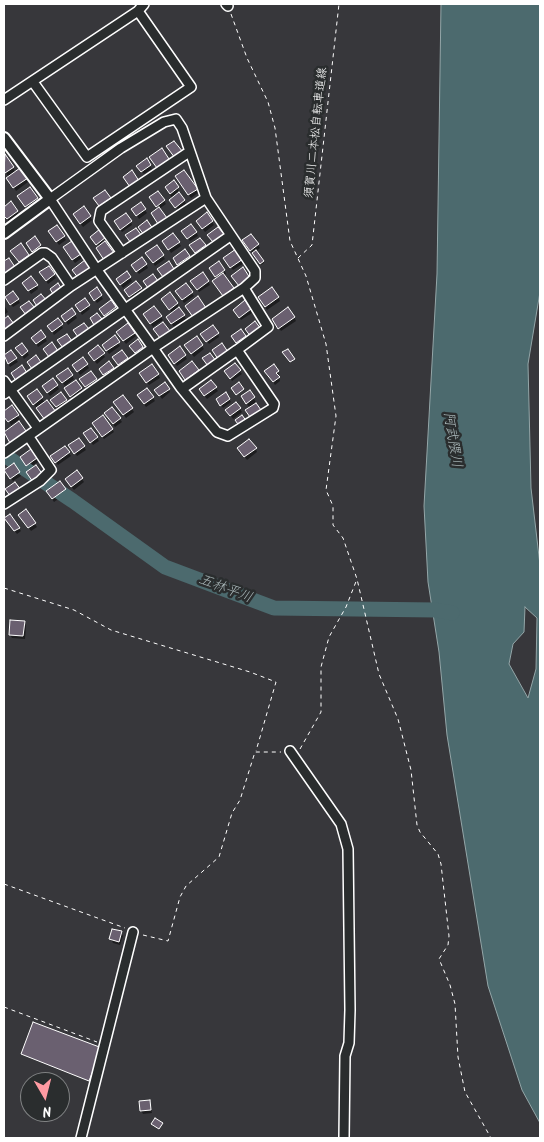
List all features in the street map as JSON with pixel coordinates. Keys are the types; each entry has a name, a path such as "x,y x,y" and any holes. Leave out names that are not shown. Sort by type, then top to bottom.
{"street":[{"path":"4,100 141,7 190,87 87,157 33,82"},
{"path":"4,233 121,148 171,119 176,119 180,123 206,198 256,274 255,278 244,288 153,348 4,453"},
{"path":"4,138 50,199 97,270 182,389 217,432 228,436 273,408 274,400 237,350"},
{"path":"122,254 99,221 101,211 189,152"},
{"path":"4,336 71,286 206,198"},
{"path":"7,392 124,308 230,236"},
{"path":"4,280 42,253 52,258 71,286"},
{"path":"182,389 268,327 244,288"},
{"path":"4,381 7,392 38,428"},
{"path":"4,504 40,481 51,470 29,437"},
{"path":"290,751 341,824 348,849 350,1010 349,1043 345,1056 344,1138"},
{"path":"82,1138 133,932"}],"path":[{"name":"須賀川二本松自転車道線","path":"298,259 312,245 339,4"},
{"path":"227,5 247,58 268,102 274,121 290,241 317,308 332,377 336,429 326,490 333,506 333,525 343,538 357,579 379,674 398,719 411,770 417,825 438,854 441,864 449,936 448,945 439,959 450,985 455,1004 457,1049 465,1092 491,1138"},
{"path":"255,752 300,749 321,712 321,667 329,637 346,607 357,579"},
{"path":"4,588 80,612 111,630 250,672 276,682 240,800 232,813 220,857 186,886 180,898 168,941 133,932 4,884"},
{"path":"4,1007 105,1046"}],"water":[{"name":"阿武隈川","path":"441,4 540,4 540,292 528,364 531,488 540,565 540,1123 522,1090 488,986 447,735 439,652 428,582 424,506 437,274","holes":["525,607 537,618 536,669 528,698 509,664 513,644 524,632"]}],"building":[{"path":"174,141 183,152 175,158 166,146"},
{"path":"162,148 169,159 157,168 149,157"},
{"path":"5,154 14,167 5,173 4,171"},
{"path":"147,158 151,165 141,172 136,166"},
{"path":"20,168 28,178 13,188 6,178"},
{"path":"132,170 139,181 130,187 123,177"},
{"path":"184,170 198,189 188,195 175,176"},
{"path":"174,180 179,187 170,194 165,187"},
{"path":"30,187 38,198 25,207 17,196"},
{"path":"105,190 111,198 99,206 93,198"},
{"path":"158,191 165,200 156,207 149,197"},
{"path":"179,192 185,200 175,208 169,200"},
{"path":"11,201 18,211 7,219 4,216 4,207"},
{"path":"141,202 146,209 136,216 131,209"},
{"path":"84,206 91,216 80,224 73,214"},
{"path":"159,207 167,218 158,224 151,213"},
{"path":"207,212 213,221 202,229 196,221"},
{"path":"126,213 132,221 120,230 114,221"},
{"path":"147,220 153,229 144,235 138,227"},
{"path":"191,224 197,232 187,239 181,231"},
{"path":"57,225 65,236 56,242 48,231"},
{"path":"218,227 224,234 213,242 207,235"},
{"path":"136,228 142,236 131,243 125,235"},
{"path":"100,229 106,237 96,245 90,237"},
{"path":"173,233 180,242 168,250 162,241"},
{"path":"251,234 259,244 250,251 242,240"},
{"path":"35,236 41,245 32,252 26,243"},
{"path":"200,238 206,245 195,253 189,245"},
{"path":"72,241 81,254 72,260 63,247"},
{"path":"105,241 114,253 104,260 96,248"},
{"path":"21,243 29,255 19,262 10,251"},
{"path":"157,245 164,255 153,263 145,253"},
{"path":"185,249 190,256 177,265 173,258"},
{"path":"236,249 243,259 230,268 223,258"},
{"path":"256,250 264,261 260,264 252,253"},
{"path":"142,257 147,264 136,272 131,265"},
{"path":"9,258 15,267 4,275 4,261"},
{"path":"85,260 91,269 79,279 72,270"},
{"path":"169,261 174,269 163,277 157,269"},
{"path":"219,261 225,270 215,277 209,268"},
{"path":"49,266 55,274 46,281 39,272"},
{"path":"243,267 250,278 239,286 231,276"},
{"path":"127,271 131,277 120,285 116,279"},
{"path":"203,272 209,281 197,290 190,281"},
{"path":"223,273 234,288 223,296 212,281"},
{"path":"153,274 158,281 148,288 143,281"},
{"path":"31,276 38,285 28,291 22,283"},
{"path":"136,281 142,288 129,297 124,290"},
{"path":"58,283 63,291 55,297 50,289"},
{"path":"186,283 193,292 182,300 175,291"},
{"path":"97,287 102,295 94,301 89,293"},
{"path":"272,287 279,297 265,307 258,297"},
{"path":"13,291 19,299 10,305 5,297"},
{"path":"170,292 178,303 169,310 161,299"},
{"path":"41,294 47,301 38,308 33,300"},
{"path":"198,296 206,308 193,317 185,306"},
{"path":"85,298 90,305 80,312 75,305"},
{"path":"111,300 116,307 104,316 99,309"},
{"path":"245,300 251,309 239,318 233,310"},
{"path":"29,301 35,308 26,315 20,307"},
{"path":"154,306 162,316 150,324 143,314"},
{"path":"179,307 185,315 171,324 166,317"},
{"path":"288,307 295,317 278,329 272,319"},
{"path":"72,308 76,314 65,322 61,316"},
{"path":"97,313 102,319 94,325 90,318"},
{"path":"8,316 14,324 4,332 4,319"},
{"path":"58,318 63,324 52,332 47,326"},
{"path":"255,321 261,329 251,337 245,329"},
{"path":"163,322 170,331 160,338 153,329"},
{"path":"84,323 89,329 78,337 73,330"},
{"path":"128,323 135,333 123,341 116,332"},
{"path":"213,325 219,333 206,342 200,334"},
{"path":"241,329 246,336 236,343 231,336"},
{"path":"41,330 46,337 36,344 31,338"},
{"path":"67,334 72,341 63,348 57,340"},
{"path":"115,335 120,342 106,351 102,345"},
{"path":"197,336 203,345 191,354 184,345"},
{"path":"138,339 143,347 135,353 129,346"},
{"path":"52,342 58,351 49,357 43,349"},
{"path":"22,343 28,351 22,356 15,348"},
{"path":"222,343 228,352 218,359 212,350"},
{"path":"98,345 105,353 94,361 88,353"},
{"path":"180,346 186,355 174,364 168,355"},
{"path":"288,349 295,359 290,362 282,352"},
{"path":"11,350 17,358 8,364 4,355"},
{"path":"122,350 128,358 118,365 112,357"},
{"path":"210,353 216,361 208,366 202,358"},
{"path":"36,355 41,362 32,369 27,362"},
{"path":"83,357 88,364 77,372 72,365"},
{"path":"109,361 114,368 103,375 99,369"},
{"path":"192,361 199,370 185,380 179,371"},
{"path":"235,363 241,370 230,379 224,371"},
{"path":"152,364 159,374 146,383 139,373"},
{"path":"274,364 279,371 276,373 280,377 273,382 264,371"},
{"path":"22,365 27,373 16,381 11,373"},
{"path":"68,368 73,375 62,383 56,376"},
{"path":"91,371 97,379 85,387 79,379"},
{"path":"53,378 58,385 47,393 42,386"},
{"path":"76,380 82,388 70,397 64,388"},
{"path":"211,380 217,387 204,396 199,389"},
{"path":"165,382 170,389 159,396 154,390"},
{"path":"239,382 244,389 236,395 231,388"},
{"path":"147,388 154,397 144,404 137,395"},
{"path":"37,389 43,397 33,405 27,396"},
{"path":"250,390 255,397 246,404 241,396"},
{"path":"61,392 67,400 56,407 50,400"},
{"path":"226,392 230,399 220,406 216,399"},
{"path":"123,395 133,408 123,415 113,402"},
{"path":"47,400 56,412 45,420 36,408"},
{"path":"236,402 241,408 230,416 225,410"},
{"path":"256,403 261,410 250,417 245,410"},
{"path":"12,405 19,415 8,422 4,417 4,411"},
{"path":"112,407 121,418 113,424 104,413"},
{"path":"103,415 113,429 102,437 92,423"},
{"path":"242,415 247,422 240,427 235,420"},
{"path":"19,421 26,431 10,443 4,432"},
{"path":"91,428 98,437 90,443 83,433"},
{"path":"79,438 85,446 74,454 68,445"},
{"path":"249,439 257,448 244,457 237,448"},
{"path":"65,446 70,452 55,463 50,456"},
{"path":"31,449 37,458 26,466 20,457"},
{"path":"14,463 20,472 10,479 4,470"},
{"path":"36,465 43,475 33,482 26,472"},
{"path":"77,470 83,478 71,487 65,479"},
{"path":"60,481 66,489 52,499 46,491"},
{"path":"15,482 21,490 11,497 5,489"},
{"path":"26,509 36,523 28,528 18,515"},
{"path":"10,514 20,528 14,531 4,518"},
{"path":"10,620 25,621 23,636 9,635"},
{"path":"112,929 122,931 119,942 109,939"},
{"path":"33,1022 102,1048 89,1081 21,1054"},
{"path":"150,1100 151,1110 140,1111 139,1101"},
{"path":"155,1118 163,1123 159,1129 151,1124"}],"waterway":[{"name":"五林平川","path":"4,455 73,501 165,567 274,608 436,610 452,613"}]}
